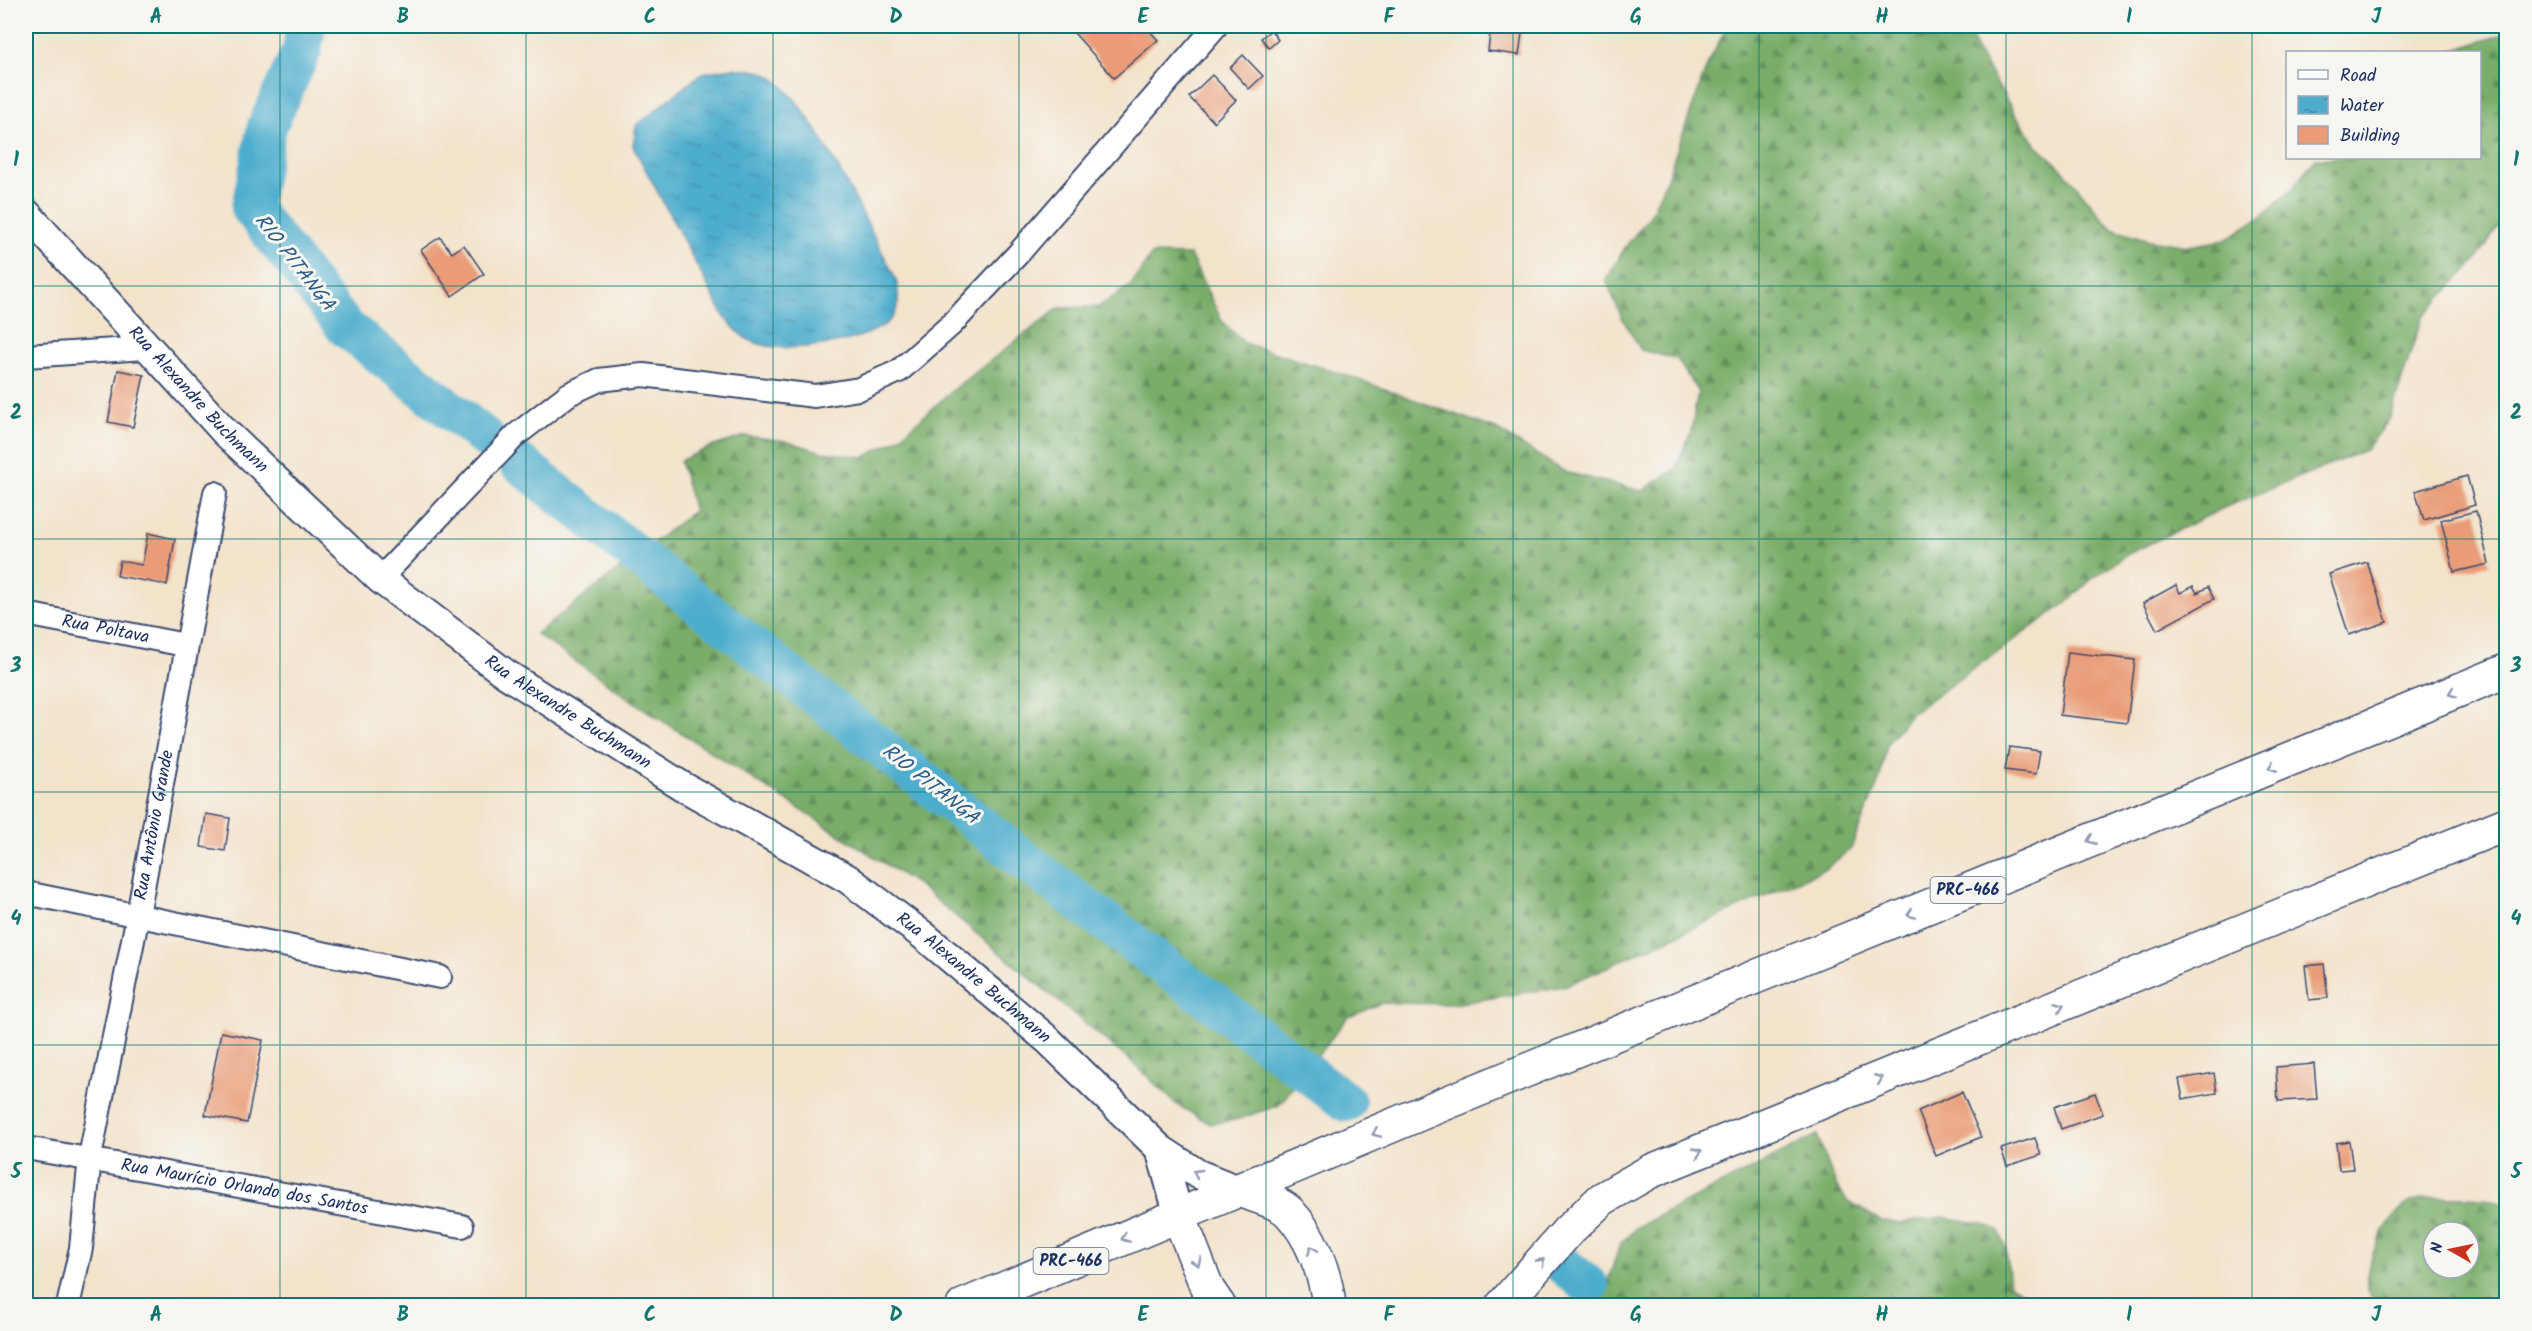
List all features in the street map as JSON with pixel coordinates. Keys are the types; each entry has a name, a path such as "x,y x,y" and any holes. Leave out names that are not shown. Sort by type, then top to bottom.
{"highway":[{"name":"PRC-466","path":"963,1305 1429,1110 2506,671"},
{"path":"1502,1305 1569,1230 1602,1199 1649,1172 2506,824"},
{"path":"1238,1190 1288,1211 1310,1243 1323,1279 1329,1305"},
{"path":"1179,1216 1208,1290 1219,1305"}],"main road":[{"name":"Rua Alexandre Buchmann","path":"26,213 145,348 266,474 381,579 506,674 682,786 848,879 924,936 1048,1040 1160,1149 1198,1174 1238,1190"},
{"name":"Rua Alexandre Buchmann","path":"1160,1149 1179,1216"}],"street":[{"path":"381,579 516,435 569,394 598,380 642,375 815,396 859,389 899,371 952,324 1018,254 1216,26"},
{"path":"26,356 145,348"},
{"name":"Rua Antônio Grande","path":"68,1305 81,1248 90,1157 138,915 185,645 215,493"},
{"name":"Rua Poltava","path":"26,614 185,645"},
{"path":"26,893 440,977"},
{"name":"Rua Maurício Orlando dos Santos","path":"26,1148 90,1157 462,1226"}],"green space":[{"path":"1727,26 1968,26 1977,51 2036,144 2065,172 2111,228 2150,240 2188,246 2225,240 2259,218 2291,190 2315,159 2481,159 2481,51 2452,51 2506,33 2506,213 2478,258 2422,318 2389,420 2366,450 2228,506 2126,555 2093,578 2066,603 1910,714 1887,744 1880,778 1851,848 1827,868 1565,986 1455,1004 1381,1003 1347,1018 1279,1105 1239,1119 1210,1124 1176,1104 1134,1064 918,885 647,711 536,634 694,511 680,461 708,448 745,436 787,441 822,452 864,457 898,439 956,387 1059,308 1098,307 1131,285 1152,254 1190,255 1222,321 1244,343 1351,377 1496,429 1565,472 1642,491 1675,469 1691,432 1698,392 1677,359 1641,350 1621,316 1606,280 1626,246 1650,216 1667,178 1707,66"},
{"path":"1817,1135 1836,1185 1847,1201 1881,1221 1902,1223 1942,1217 1980,1223 1998,1230 2006,1247 2010,1285 2042,1305 1600,1305 1620,1244 1637,1227"},
{"path":"2431,1197 2486,1198 2504,1204 2506,1209 2506,1305 2377,1305 2367,1285 2367,1275 2380,1238 2403,1207 2411,1202"}],"water":[{"path":"733,68 765,73 786,89 821,138 856,200 896,279 898,296 895,313 888,322 876,330 842,342 782,347 765,345 747,339 724,316 633,146 636,126 702,73"}],"building":[{"path":"1068,26 1145,26 1158,40 1114,78"},
{"path":"1491,26 1523,26 1519,55 1488,51"},
{"path":"1271,30 1278,40 1269,48 1261,38"},
{"path":"1243,55 1263,76 1249,89 1230,68"},
{"path":"1212,75 1236,100 1214,122 1189,97"},
{"path":"440,237 452,253 464,245 484,274 452,296 421,250"},
{"path":"118,370 144,375 133,427 108,422"},
{"path":"2467,476 2475,505 2424,520 2415,491"},
{"path":"2476,511 2489,564 2454,572 2441,520"},
{"path":"148,533 175,539 167,585 117,576 120,561 142,565"},
{"path":"2367,562 2387,622 2349,635 2329,574"},
{"path":"2176,585 2180,593 2193,586 2197,593 2208,587 2214,599 2157,630 2143,603"},
{"path":"2068,652 2135,660 2127,723 2060,715"},
{"path":"2009,747 2040,751 2036,774 2005,770"},
{"path":"206,814 230,818 225,851 201,847"},
{"path":"2324,964 2328,998 2309,1000 2305,966"},
{"path":"221,1032 263,1040 247,1123 205,1115"},
{"path":"2314,1064 2317,1099 2278,1101 2276,1067"},
{"path":"2214,1073 2217,1093 2183,1099 2179,1079"},
{"path":"1962,1092 1981,1137 1936,1156 1918,1111"},
{"path":"2095,1093 2103,1114 2061,1129 2054,1107"},
{"path":"2035,1138 2041,1155 2007,1166 2001,1149"},
{"path":"2349,1141 2353,1169 2339,1170 2336,1143"}],"waterway":[{"name":"RIO PITANGA","path":"306,26 302,50 267,126 251,208 345,327 486,438"},
{"name":"RIO PITANGA","path":"518,462 1051,881 1346,1102"},
{"name":"RIO PITANGA","path":"1563,1265 1589,1286"}]}
